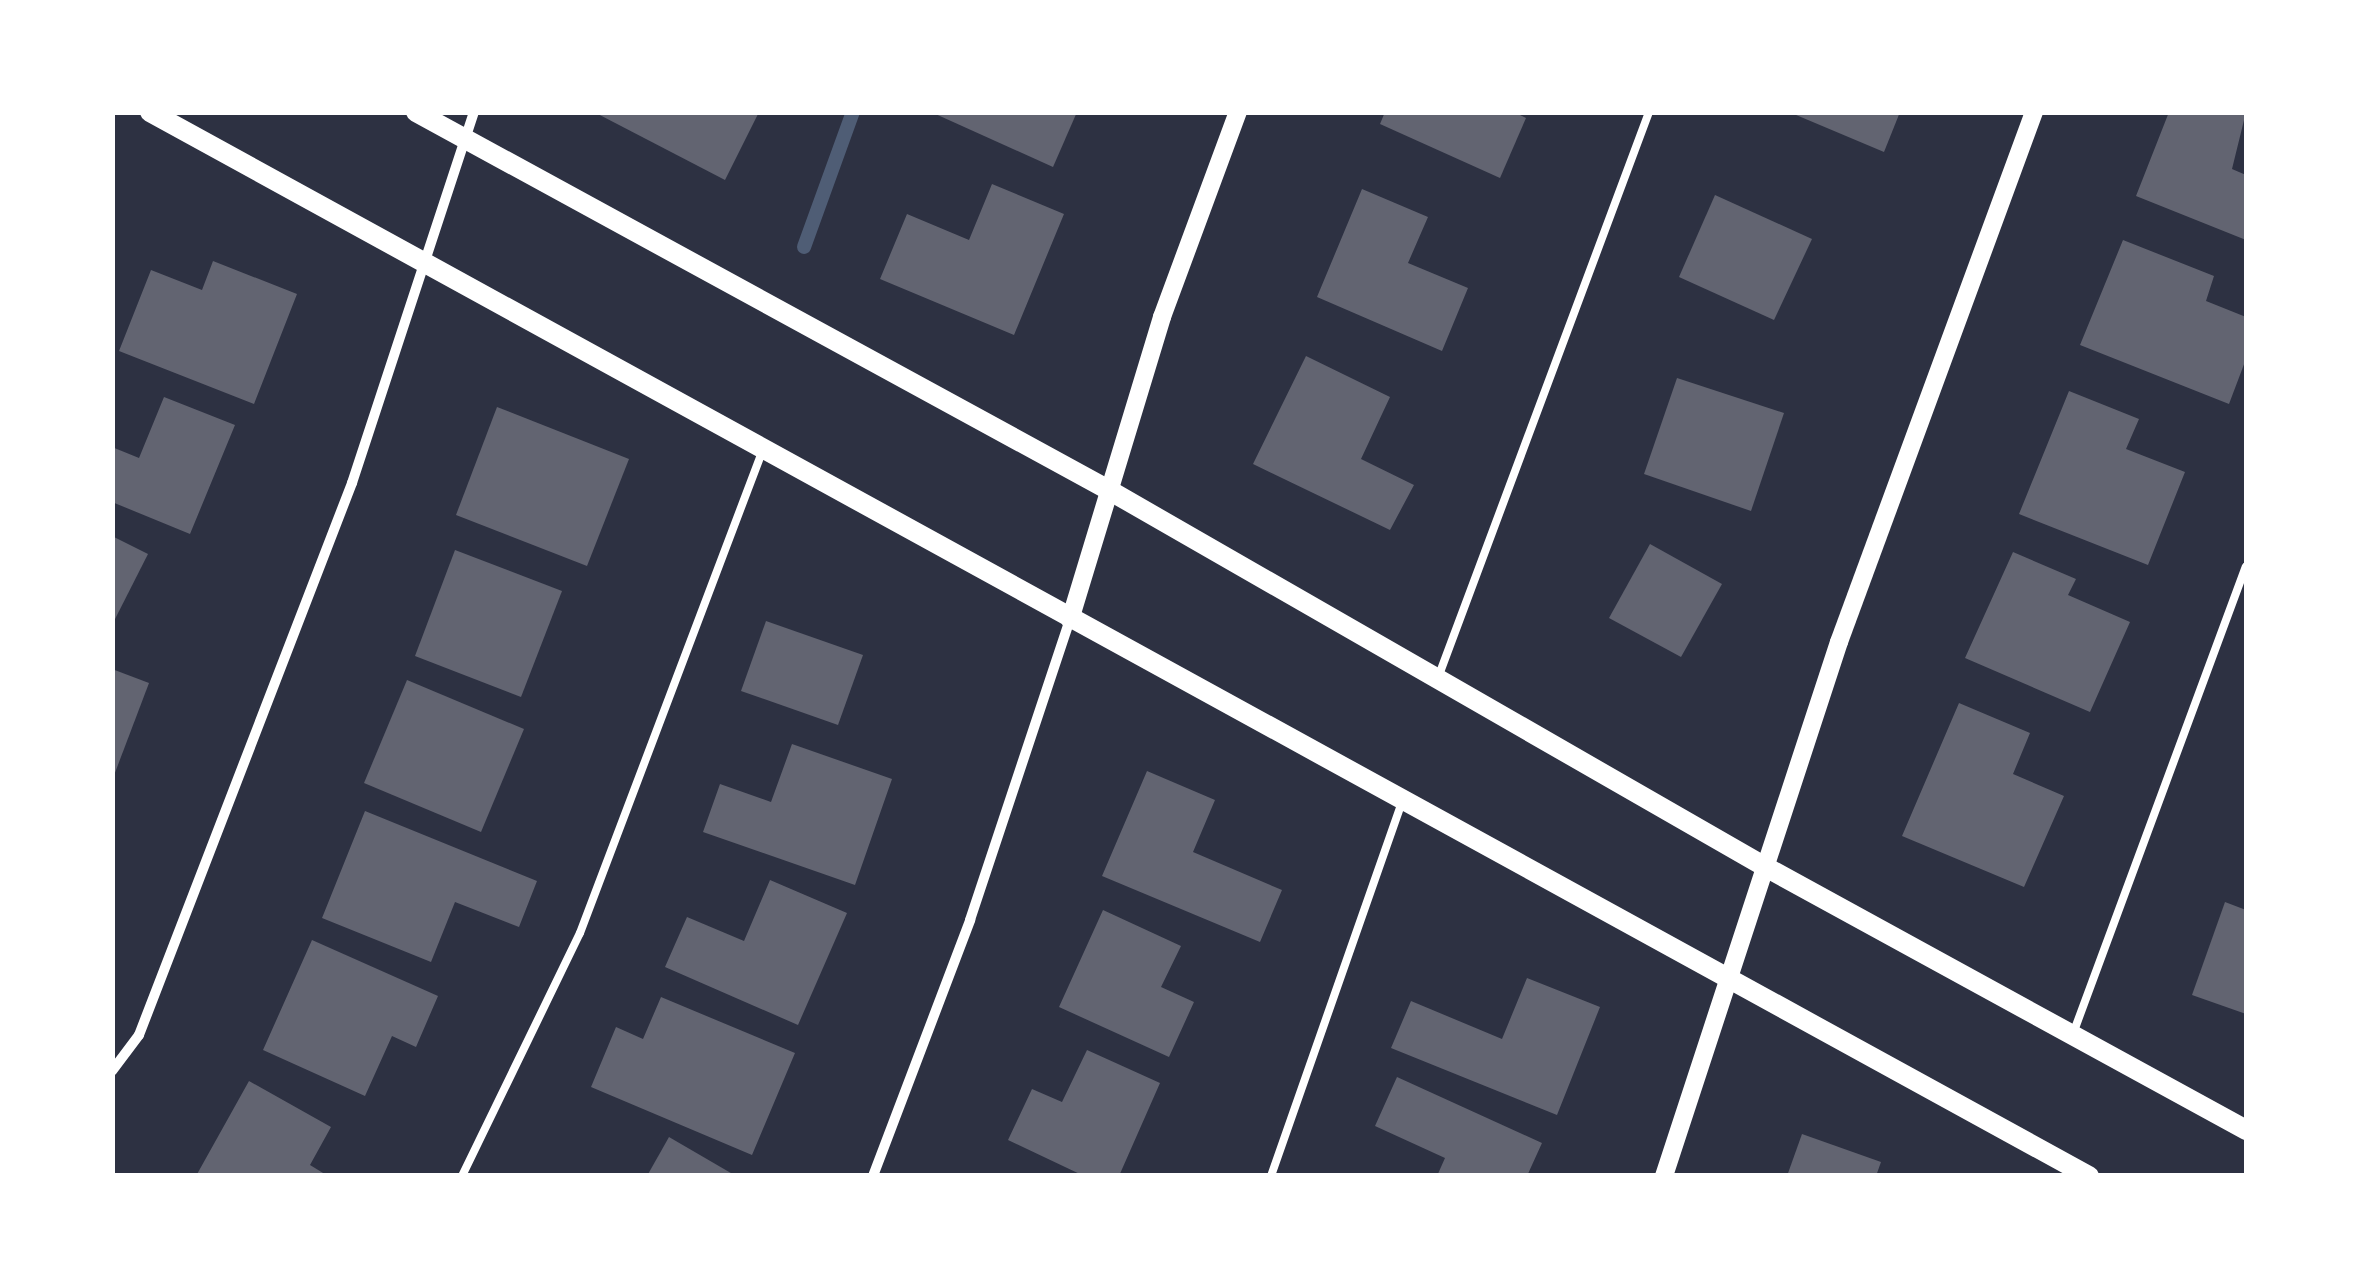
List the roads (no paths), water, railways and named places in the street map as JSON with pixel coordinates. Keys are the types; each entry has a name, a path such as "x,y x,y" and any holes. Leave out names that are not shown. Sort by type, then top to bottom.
{"main road":[{"path":"150,112 2052,1161 2088,1176"},
{"path":"416,112 1108,489 1762,865 2246,1130"}],"street":[{"path":"112,1071 140,1035 352,483 474,112"},
{"path":"873,1176 970,920 1070,620 1108,489 1238,112"},
{"path":"1664,1176 1762,865 2034,112"}],"lane":[{"path":"1437,678 1649,112"},
{"path":"462,1176 580,933 763,448"},
{"path":"2073,1035 2246,568"},
{"path":"1271,1176 1402,801"}],"waterway":[{"path":"804,247 853,112"}]}
